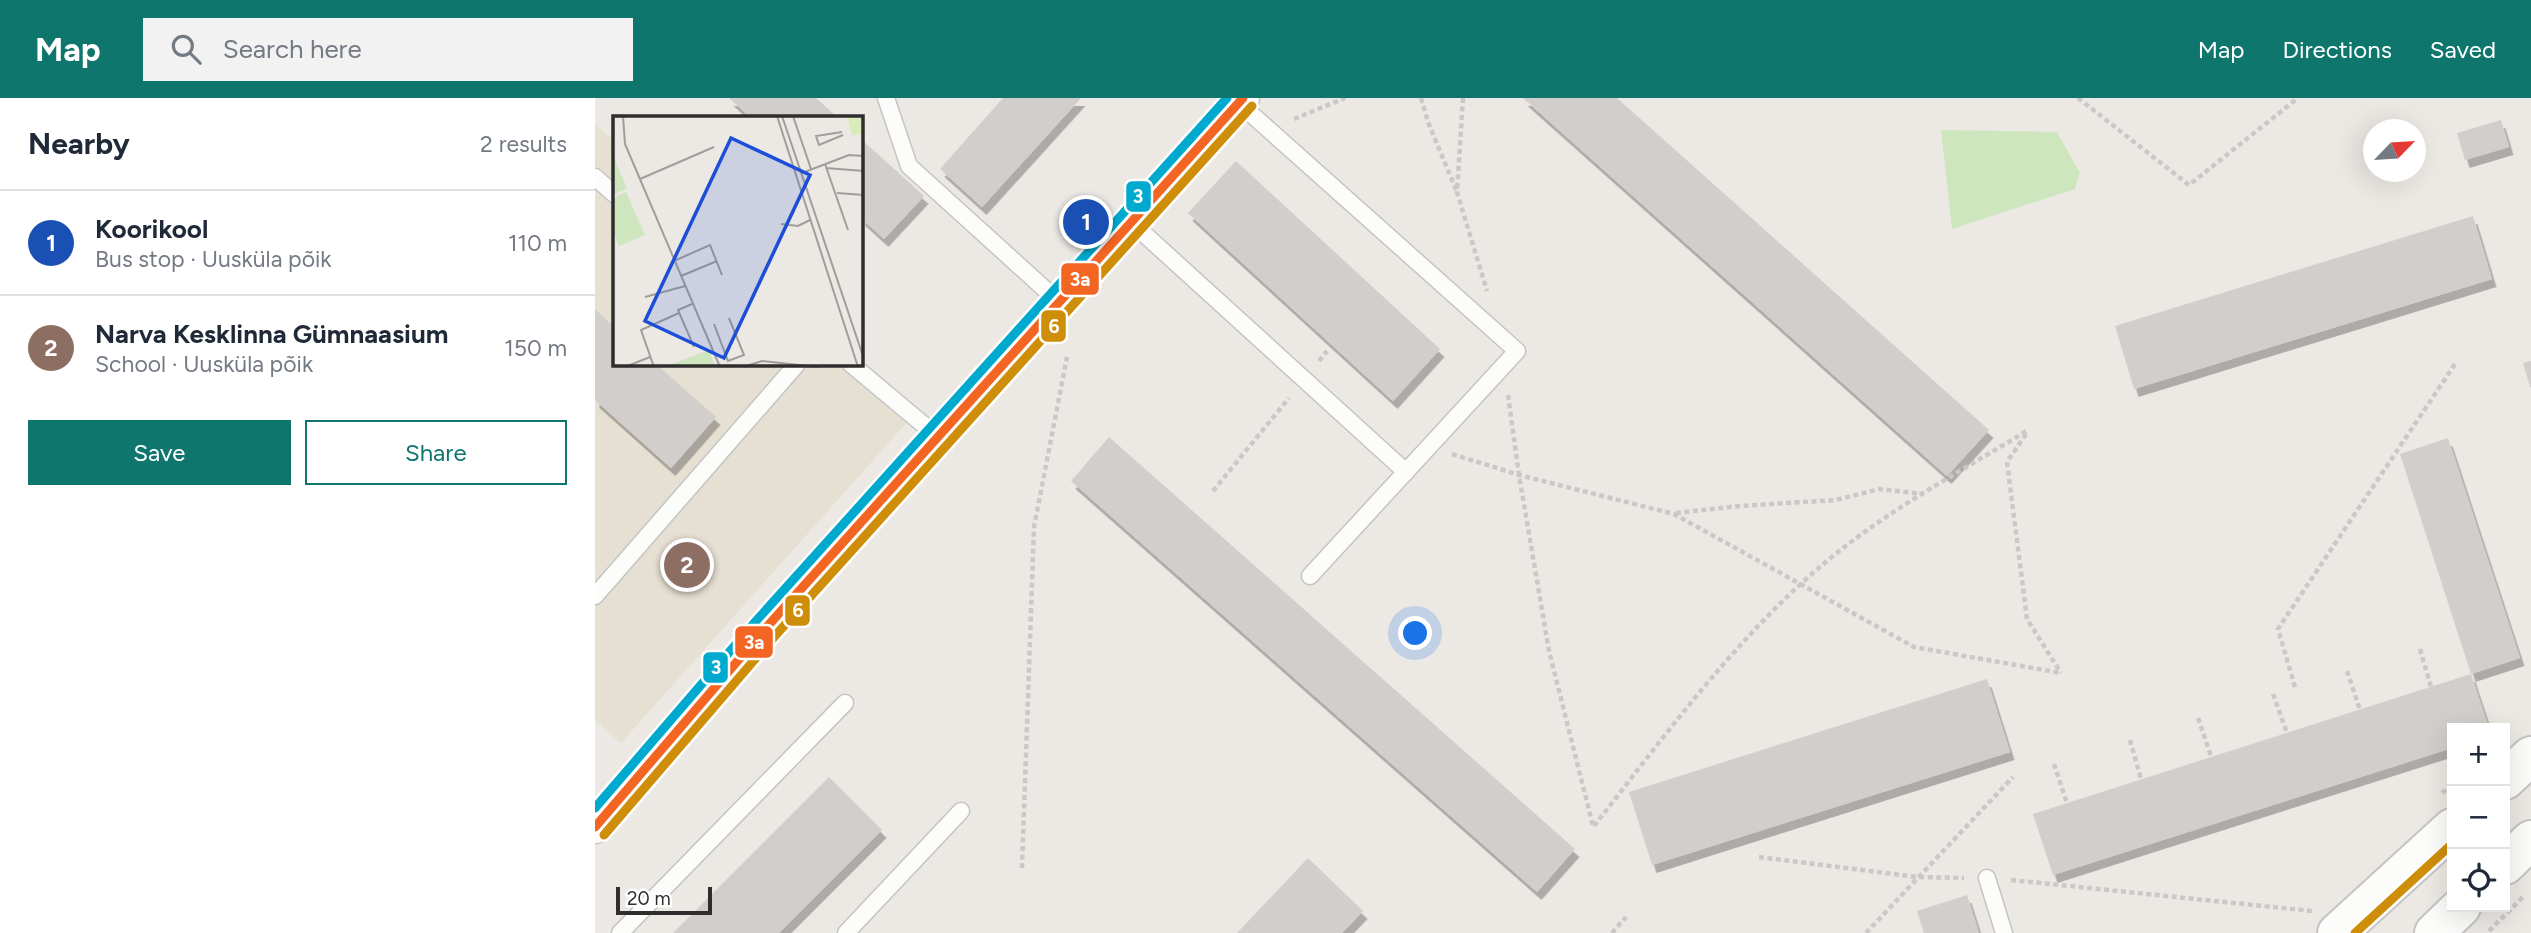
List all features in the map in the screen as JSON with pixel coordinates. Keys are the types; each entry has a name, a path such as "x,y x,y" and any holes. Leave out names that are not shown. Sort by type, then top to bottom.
{"main road":[{"path":"2510,775 2531,756"},
{"path":"2329,922 2447,832"},
{"path":"2434,933 2456,912"}],"street":[{"path":"595,827 765,629 1241,100"}],"lane":[{"path":"886,98 909,166 1059,302"},
{"path":"1241,100 1268,130 1500,333 1517,351 1310,576"},
{"path":"595,177 613,193"},
{"path":"1131,222 1406,472"},
{"path":"595,596 795,366"},
{"path":"853,366 937,436"},
{"path":"620,933 845,703"},
{"path":"846,933 961,811"},
{"path":"1987,878 2004,933"}],"path":[{"path":"1268,130 1345,98"},
{"path":"1421,98 1457,192 1500,333"},
{"path":"1457,192 1463,98"},
{"path":"2078,98 2189,185 2298,98"},
{"path":"1213,491 1327,351"},
{"path":"1022,869 1034,527 1067,357"},
{"path":"2295,687 2278,629 2455,364"},
{"path":"1429,447 1518,475 1674,514 1800,585 1914,647 2061,673 2027,619 2025,606 2007,462 2028,430 1865,531 1800,585 1714,673 1593,826 1549,651 1518,475 1504,368"},
{"path":"1674,514 1752,505 1836,500 1879,489 1925,494"},
{"path":"2420,649 2431,687"},
{"path":"2347,671 2360,709"},
{"path":"2273,694 2287,733"},
{"path":"2199,718 2211,757"},
{"path":"2130,740 2141,779"},
{"path":"2054,764 2067,803"},
{"path":"1866,933 2013,777"},
{"path":"1759,857 1917,877 1987,878 2329,922"},
{"path":"2487,933 2531,890"},
{"path":"1612,933 1626,918"}],"shaded area":[{"path":"595,124 613,140 613,366 863,366 863,363 917,411 621,743 595,720"}],"green space":[{"path":"1941,130 2057,132 2080,173 2075,189 1952,229"}],"building":[{"path":"729,98 816,98 836,116 749,116"},
{"path":"1003,98 1081,98 982,207 940,169"},
{"path":"1523,98 1617,98 1989,430 1947,476"},
{"path":"2501,120 2509,147 2465,160 2457,133"},
{"path":"863,141 924,196 884,239 863,220"},
{"path":"1236,161 1440,349 1393,401 1188,213"},
{"path":"2473,216 2492,279 2134,389 2115,326"},
{"path":"595,309 613,326 613,366 658,366 716,417 671,468 595,400"},
{"path":"2531,361 2531,387 2530,387 2523,363"},
{"path":"1109,437 1575,849 1537,892 1071,481"},
{"path":"2448,438 2520,658 2471,674 2400,454"},
{"path":"2471,674 2487,723 2447,723 2447,750 2053,875 2033,814"},
{"path":"1987,679 2010,752 1652,865 1629,792"},
{"path":"829,777 882,830 779,933 673,933"},
{"path":"1308,858 1363,911 1342,933 1237,933"},
{"path":"1967,895 1979,933 1924,933 1917,911"}],"transit line":[{"name":"3","path":"595,808 756,621 1227,98"},
{"name":"3a","path":"595,827 765,629 1243,98"},
{"name":"6","path":"604,835 774,637 1252,106"},
{"name":"6","path":"2355,933 2447,849"}],"place":[{"name":"Koorikool","path":"1086,222"},
{"name":"Narva Kesklinna Gümnaasium","path":"687,565"}]}
